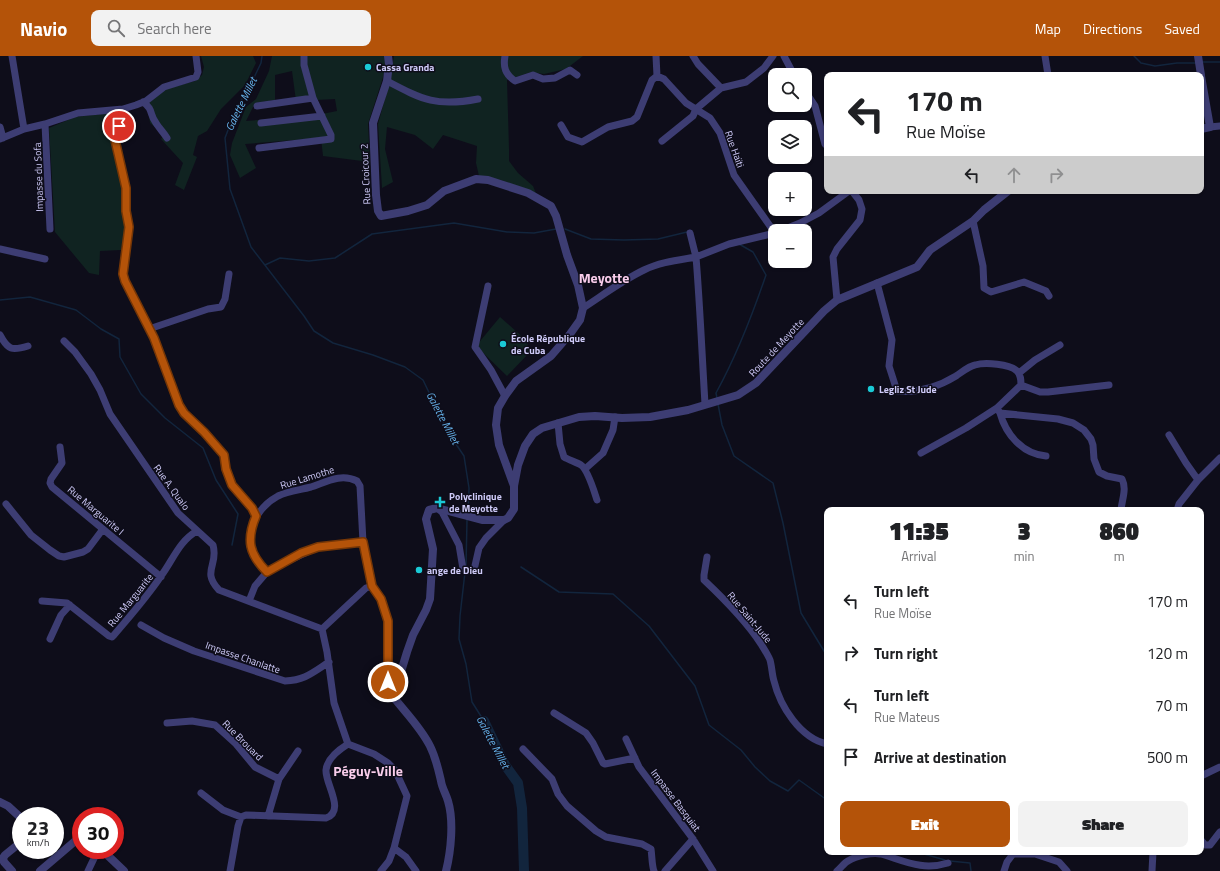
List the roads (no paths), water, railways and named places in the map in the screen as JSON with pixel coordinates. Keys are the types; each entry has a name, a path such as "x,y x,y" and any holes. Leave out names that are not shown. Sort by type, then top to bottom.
{"street":[{"path":"12,56 24,129"},
{"path":"0,127 2,138 24,129 46,124 68,115 82,112 123,109 143,102 164,87 196,77 198,72 196,56"},
{"path":"259,148 331,139 331,135 314,98 304,65 304,56"},
{"name":"Rue Croicour 2","path":"388,56 389,64 387,81 373,123 376,195 378,211 381,216 408,211 427,205 444,192 476,179 488,180 528,193 551,206 556,216 584,308"},
{"path":"505,56 504,65 509,77 515,81 533,75 543,78 555,78 570,70 577,75"},
{"path":"561,125 568,137 582,142 608,128 632,121 637,117 652,80 657,76 656,56"},
{"path":"693,56 698,64 721,88"},
{"path":"662,141 693,116 696,109 721,88 746,82 764,68 773,56"},
{"path":"784,56 790,68"},
{"path":"1045,56 1048,72"},
{"path":"1198,56 1201,72"},
{"name":"Rue Haïti","path":"657,76 664,79 686,103 710,118 720,133 734,175 769,224"},
{"path":"387,81 427,100 454,102 478,99"},
{"path":"1204,92 1210,127"},
{"path":"257,106 314,98"},
{"path":"143,102 149,106 155,122 167,138"},
{"path":"812,102 815,106 824,140"},
{"path":"123,109 115,140 127,194 126,211 129,227 123,274 125,281 154,338 179,405 184,413 204,432 224,455 226,469 232,485 252,508 256,516 251,532 251,548 257,562 267,572"},
{"path":"261,123 322,116"},
{"name":"Impasse du Sofa","path":"46,124 50,229"},
{"path":"1204,128 1220,126"},
{"path":"798,224 819,213 847,194"},
{"path":"837,300 833,257 837,248 860,220 862,209 859,200 854,194"},
{"name":"Route de Meyotte","path":"514,486 518,465 525,446 533,434 542,428 579,417 650,417 688,410 738,395 756,383 819,315 837,300 918,266 930,250 973,221 1004,194"},
{"path":"973,221 983,266 984,288 991,292 1024,282 1046,290 1048,296"},
{"path":"690,233 696,257 705,404"},
{"path":"437,508 442,512 459,545 463,569 474,570 479,548 486,538 504,520 508,518 514,510 514,486 499,445 496,425 498,408 516,381 551,356 580,320 584,308 609,291 645,270 671,261 696,257 729,244 768,235"},
{"path":"0,249 45,259"},
{"path":"149,329 208,309 221,307 225,299 229,274"},
{"path":"877,283 892,340 889,366 897,391 908,392 924,389 943,383 974,365 987,363 1013,367 1019,374 1021,385"},
{"path":"488,286 474,347 491,370 505,396"},
{"path":"0,334 6,345 10,348 17,350 28,346"},
{"name":"Rue A. Qualo","path":"64,341 75,352 91,374 100,390 110,414 178,514 213,545 215,550 210,574 214,584 219,590 322,629"},
{"path":"1019,374 1035,360 1060,345"},
{"path":"1021,385 1040,392 1109,385"},
{"path":"921,453 998,410 1021,385"},
{"path":"998,410 1003,424 1017,443 1035,455 1046,456"},
{"path":"998,410 1058,418 1073,423 1084,430 1091,439 1094,460 1099,472 1107,476 1122,479 1124,490 1121,507"},
{"path":"585,469 603,453 614,430 615,417"},
{"path":"558,423 560,444 564,457 585,469 597,500"},
{"path":"1169,435 1198,480"},
{"name":"Rue Marguarite I","path":"60,447 62,463 51,479 50,483 52,487 161,577"},
{"path":"1178,507 1198,480 1220,458"},
{"name":"Rue Lamothe","path":"256,516 268,502 287,493 302,490 339,478 353,479 357,481 360,486 363,542 372,586 381,599 388,621 388,695 389,698 395,699 421,731 438,764 441,782 448,801 451,816 449,857 446,871"},
{"path":"6,504 31,535 59,556 64,557 83,552 88,549 103,529"},
{"path":"395,699 407,652 430,599 433,548 426,517 429,510 437,508 482,520 504,520"},
{"name":"Rue Marguarite","path":"42,601 64,602 70,605 112,637 161,577 183,542 189,535 197,531"},
{"path":"249,601 255,586 267,572 301,553 318,547 363,542"},
{"name":"Rue Saint-Jude","path":"707,557 704,580 760,642 770,660 774,681 782,703 795,722 805,732 824,742"},
{"path":"348,744 334,703 329,662 322,629 366,588 372,586"},
{"path":"50,638 61,615 70,605"},
{"name":"Impasse Chanlatte","path":"141,625 164,638 194,651 285,681 296,681 305,678 329,662"},
{"path":"554,713 586,733 593,742 603,763 605,764 635,758"},
{"name":"Rue Brouard","path":"167,723 192,721 215,725 236,744 255,767 279,779"},
{"name":"Impasse Basquiat","path":"626,739 639,767 693,839 713,871"},
{"path":"201,793 223,810 241,817 246,815 326,818 333,813 335,801 326,769 331,759 348,744"},
{"path":"348,744 374,754 388,763 395,770 402,782 407,796 394,848 389,861 381,871"},
{"path":"523,749 552,779 558,794 567,806 596,830 606,837 642,844 651,849 654,871"},
{"path":"268,816 279,779 298,751"},
{"path":"1204,775 1220,767"},
{"path":"0,802 12,810"},
{"path":"230,871 241,817"},
{"path":"1204,844 1210,845 1220,832"},
{"path":"665,871 693,839"},
{"path":"40,871 72,844"},
{"path":"394,848 406,857 416,871"},
{"path":"12,849 3,858 4,862 12,871"},
{"path":"837,871 849,860 863,855"},
{"path":"882,855 915,868 927,869 948,863"},
{"path":"1004,871 1007,862 1012,855"},
{"path":"1038,855 1059,862 1067,871"},
{"path":"1152,871 1153,855"},
{"path":"88,871 94,859"},
{"path":"111,859 124,871"}],"waterway":[{"name":"Galette Millet","path":"262,56 261,63 250,86 236,109 225,138 230,189 251,247 314,331 333,343 373,355 405,367 423,380 448,432 464,456 469,488 468,514"},
{"path":"1134,56 1141,63 1155,66 1177,63 1196,63"},
{"path":"1202,62 1220,62"},
{"path":"265,265 280,258 309,261 335,258 372,234 454,223 507,232 534,233 556,229"},
{"path":"565,229 591,239 624,240 658,239 687,232"},
{"path":"717,398 716,393 744,335 766,275 753,252 739,244"},
{"path":"0,300 30,297 76,310 101,329 119,339 120,357 141,394 165,418 203,448 216,480 238,514 232,545"},
{"path":"718,404 722,425 734,456 773,483 783,523 801,613 824,651"},
{"name":"Galette Millet","path":"466,566 467,520"},
{"path":"521,567 559,592 613,594 649,626 695,686 709,725 741,750 755,767 770,781 788,791 799,780 824,798"},
{"name":"Galette Millet","path":"465,572 459,639 466,664 472,702 484,721"},
{"name":"Galette Millet","path":"484,721 505,765 518,783 522,808 524,871"},
{"path":"928,855 945,860"},
{"path":"950,861 970,863 971,871"}],"place":[{"name":"Cassa Granda","path":"368,67"},
{"name":"École République de Cuba","path":"503,344"},
{"name":"Legliz St Jude","path":"871,389"},
{"name":"Polyclinique de Meyotte","path":"440,502"},
{"name":"ange de Dieu","path":"419,570"}],"district":[{"name":"Meyotte","path":"604,278"},
{"name":"Péguy-Ville","path":"368,771"}]}
